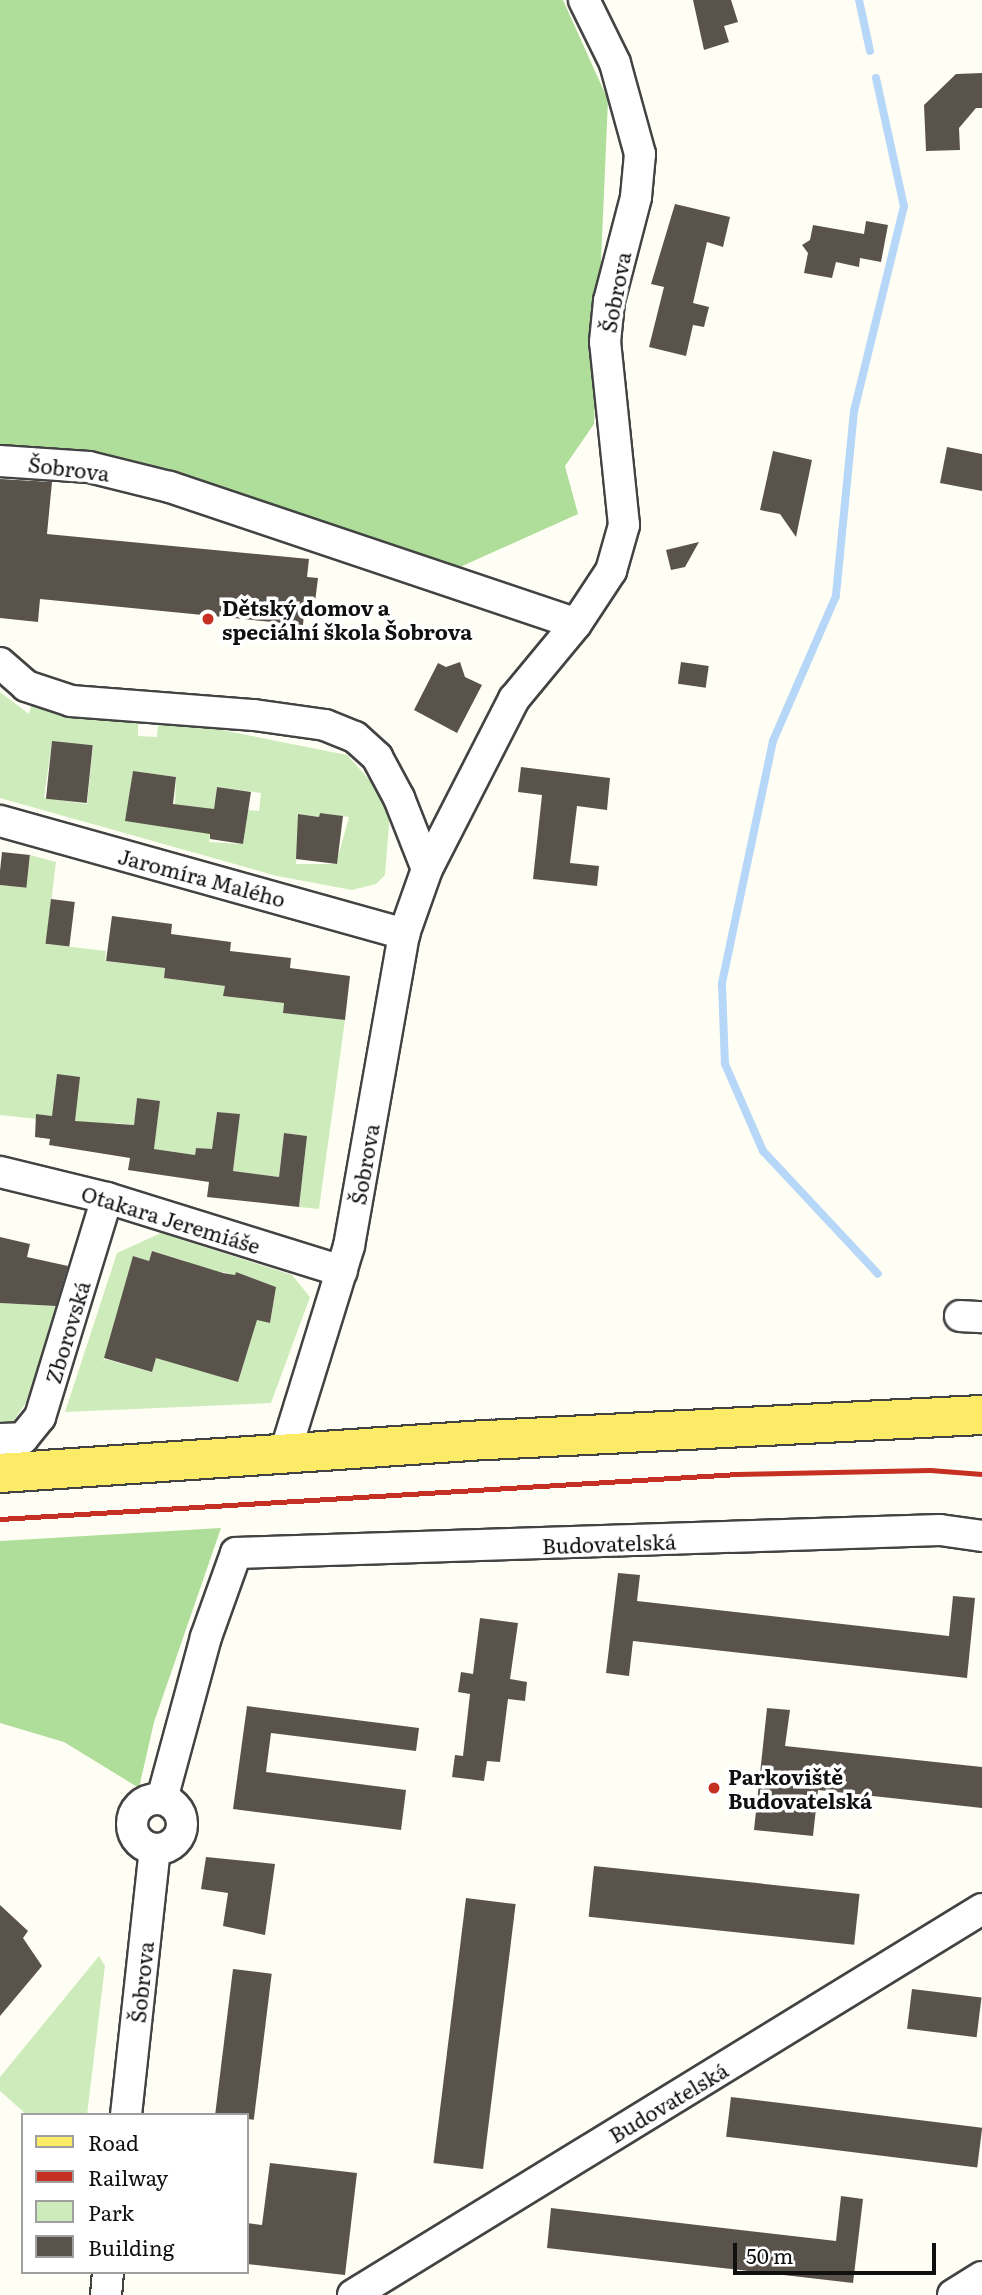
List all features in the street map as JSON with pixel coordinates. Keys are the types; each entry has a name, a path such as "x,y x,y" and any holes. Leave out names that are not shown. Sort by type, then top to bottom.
{"main road":[{"path":"0,1473 284,1456 502,1439 982,1415"}],"street":[{"name":"Šobrova","path":"284,1456 342,1271 404,934 428,869 514,699 576,624 611,571 624,525 605,342 609,301 636,197 640,155 615,62 584,0"},
{"name":"Šobrova","path":"0,461 89,467 170,487 576,624"},
{"path":"0,663 26,686 71,701 254,715 325,725 355,737 377,757 400,797 428,869"},
{"name":"Jaromíra Malého","path":"0,821 404,934"},
{"name":"Otakara Jeremiáše","path":"0,1172 107,1198 342,1271"},
{"name":"Zborovská","path":"0,1439 23,1438 40,1417 107,1198"},
{"name":"Budovatelská","path":"155,1850 177,1841 183,1826 179,1810 162,1799 206,1637 236,1553 940,1530 982,1536"},
{"name":"Šobrova","path":"126,2113 155,1850"},
{"name":"Budovatelská","path":"353,2295 982,1909"},
{"path":"106,2295 108,2274"},
{"path":"953,2295 982,2277"}],"green space":[{"path":"0,0 563,0 608,100 594,424 565,466 578,514 440,576 170,487 0,461"},
{"path":"0,692 29,714 32,703 138,722 138,736 157,737 158,724 212,728 347,755 374,785 390,813 385,875 376,884 352,890 277,876 0,798","holes":["52,742 93,746 87,804 44,798","133,771 176,777 174,828 126,821","217,787 261,793 259,811 248,810 243,844 209,842","320,813 349,817 336,864 296,864 299,814 319,817"]},
{"path":"30,855 56,862 46,944 106,951 105,961 165,968 164,978 225,986 224,996 284,1003 283,1013 345,1020 319,1209 299,1207 307,1136 284,1133 279,1177 233,1171 240,1114 217,1112 212,1150 196,1148 195,1155 154,1149 160,1101 137,1098 134,1125 115,1123 114,1130 74,1125 52,1116 37,1114 36,1119 0,1115 0,885 26,888"},
{"path":"161,1233 292,1275 310,1297 271,1403 65,1412 117,1253","holes":["152,1251 186,1261 171,1309 134,1256 149,1261","223,1272 235,1275 236,1272 276,1287 270,1323 213,1307","115,1323 162,1337 152,1372 105,1359 103,1362","249,1345 238,1382 192,1368"]},
{"path":"0,1303 56,1306 27,1401 13,1422 0,1428"},
{"path":"221,1528 154,1722 139,1788 64,1742 0,1723 0,1541"},
{"path":"99,1956 105,1966 87,2113 25,2113 0,2091 0,2077"}],"building":[{"path":"693,0 731,0 738,22 724,26 729,42 704,50"},
{"path":"982,73 982,108 976,108 959,128 960,150 926,151 924,105 956,74"},
{"path":"675,204 730,217 723,247 707,242 693,303 709,307 704,327 693,325 686,356 649,347 664,287 651,284"},
{"path":"866,221 888,225 881,262 860,258 859,267 836,262 832,278 804,273 808,253 802,245 810,240 813,225 864,234"},
{"path":"947,447 982,454 982,491 940,483"},
{"path":"773,451 812,460 796,537 780,514 760,510"},
{"path":"0,479 52,482 47,534 309,559 307,577 318,578 315,602 305,602 303,625 40,599 38,622 0,618"},
{"path":"699,542 685,567 671,570 666,550"},
{"path":"460,662 465,677 482,685 457,733 414,710 438,663 446,667"},
{"path":"681,662 709,666 706,688 678,684"},
{"path":"52,741 93,745 87,803 46,799"},
{"path":"521,767 610,778 607,810 577,806 570,863 599,866 597,886 533,879 542,795 518,792"},
{"path":"133,771 176,777 173,804 214,809 217,787 251,792 243,844 210,839 210,834 125,821"},
{"path":"320,813 343,816 337,864 296,859 298,814 319,817"},
{"path":"2,852 30,855 26,888 0,885"},
{"path":"51,899 75,902 69,947 46,944"},
{"path":"112,916 172,924 171,934 231,942 230,951 291,958 290,968 350,976 345,1020 283,1013 284,1003 223,996 225,986 164,978 165,968 106,961"},
{"path":"57,1074 80,1077 75,1121 134,1125 137,1098 160,1101 154,1149 195,1155 196,1148 212,1149 217,1112 240,1114 233,1171 279,1177 284,1133 307,1136 299,1207 207,1197 209,1182 128,1170 130,1158 49,1145 50,1139 35,1137 36,1114 52,1116"},
{"path":"0,1237 30,1244 27,1257 68,1266 56,1306 0,1303"},
{"path":"152,1251 223,1273 235,1275 236,1272 276,1287 270,1323 257,1320 238,1382 156,1358 152,1372 104,1358 133,1256 149,1261"},
{"path":"618,1573 640,1575 637,1601 949,1636 953,1596 975,1598 967,1678 633,1641 629,1676 606,1673"},
{"path":"480,1618 518,1623 510,1679 527,1682 525,1701 508,1699 500,1762 487,1761 484,1781 452,1777 455,1755 463,1756 470,1694 458,1692 461,1672 473,1674"},
{"path":"247,1706 419,1728 416,1751 271,1733 266,1772 406,1790 401,1830 233,1809"},
{"path":"767,1708 790,1710 785,1746 982,1767 982,1808 818,1790 813,1836 754,1830"},
{"path":"206,1857 275,1864 265,1935 223,1926 228,1893 201,1889"},
{"path":"594,1866 860,1894 854,1945 589,1917"},
{"path":"466,1898 516,1904 483,2169 433,2163"},
{"path":"0,1905 28,1931 23,1938 42,1966 0,2016"},
{"path":"233,1969 272,1974 254,2120 248,2119 248,2113 215,2113"},
{"path":"912,1989 981,1998 977,2037 907,2029"},
{"path":"731,2097 982,2128 977,2168 726,2137"},
{"path":"270,2163 357,2173 345,2275 248,2264 248,2223 262,2225"},
{"path":"841,2196 863,2199 853,2283 547,2248 551,2208 836,2241"}],"waterway":[{"path":"859,0 870,51"},
{"path":"876,78 904,206 854,411 836,596 773,741 722,984 725,1064 763,1151 878,1274"}],"railway":[{"path":"0,1519 737,1474 930,1470 982,1474"}],"place":[{"name":"Dětský domov a speciální škola Šobrova","path":"208,619"},
{"name":"Parkoviště Budovatelská","path":"714,1788"}]}
